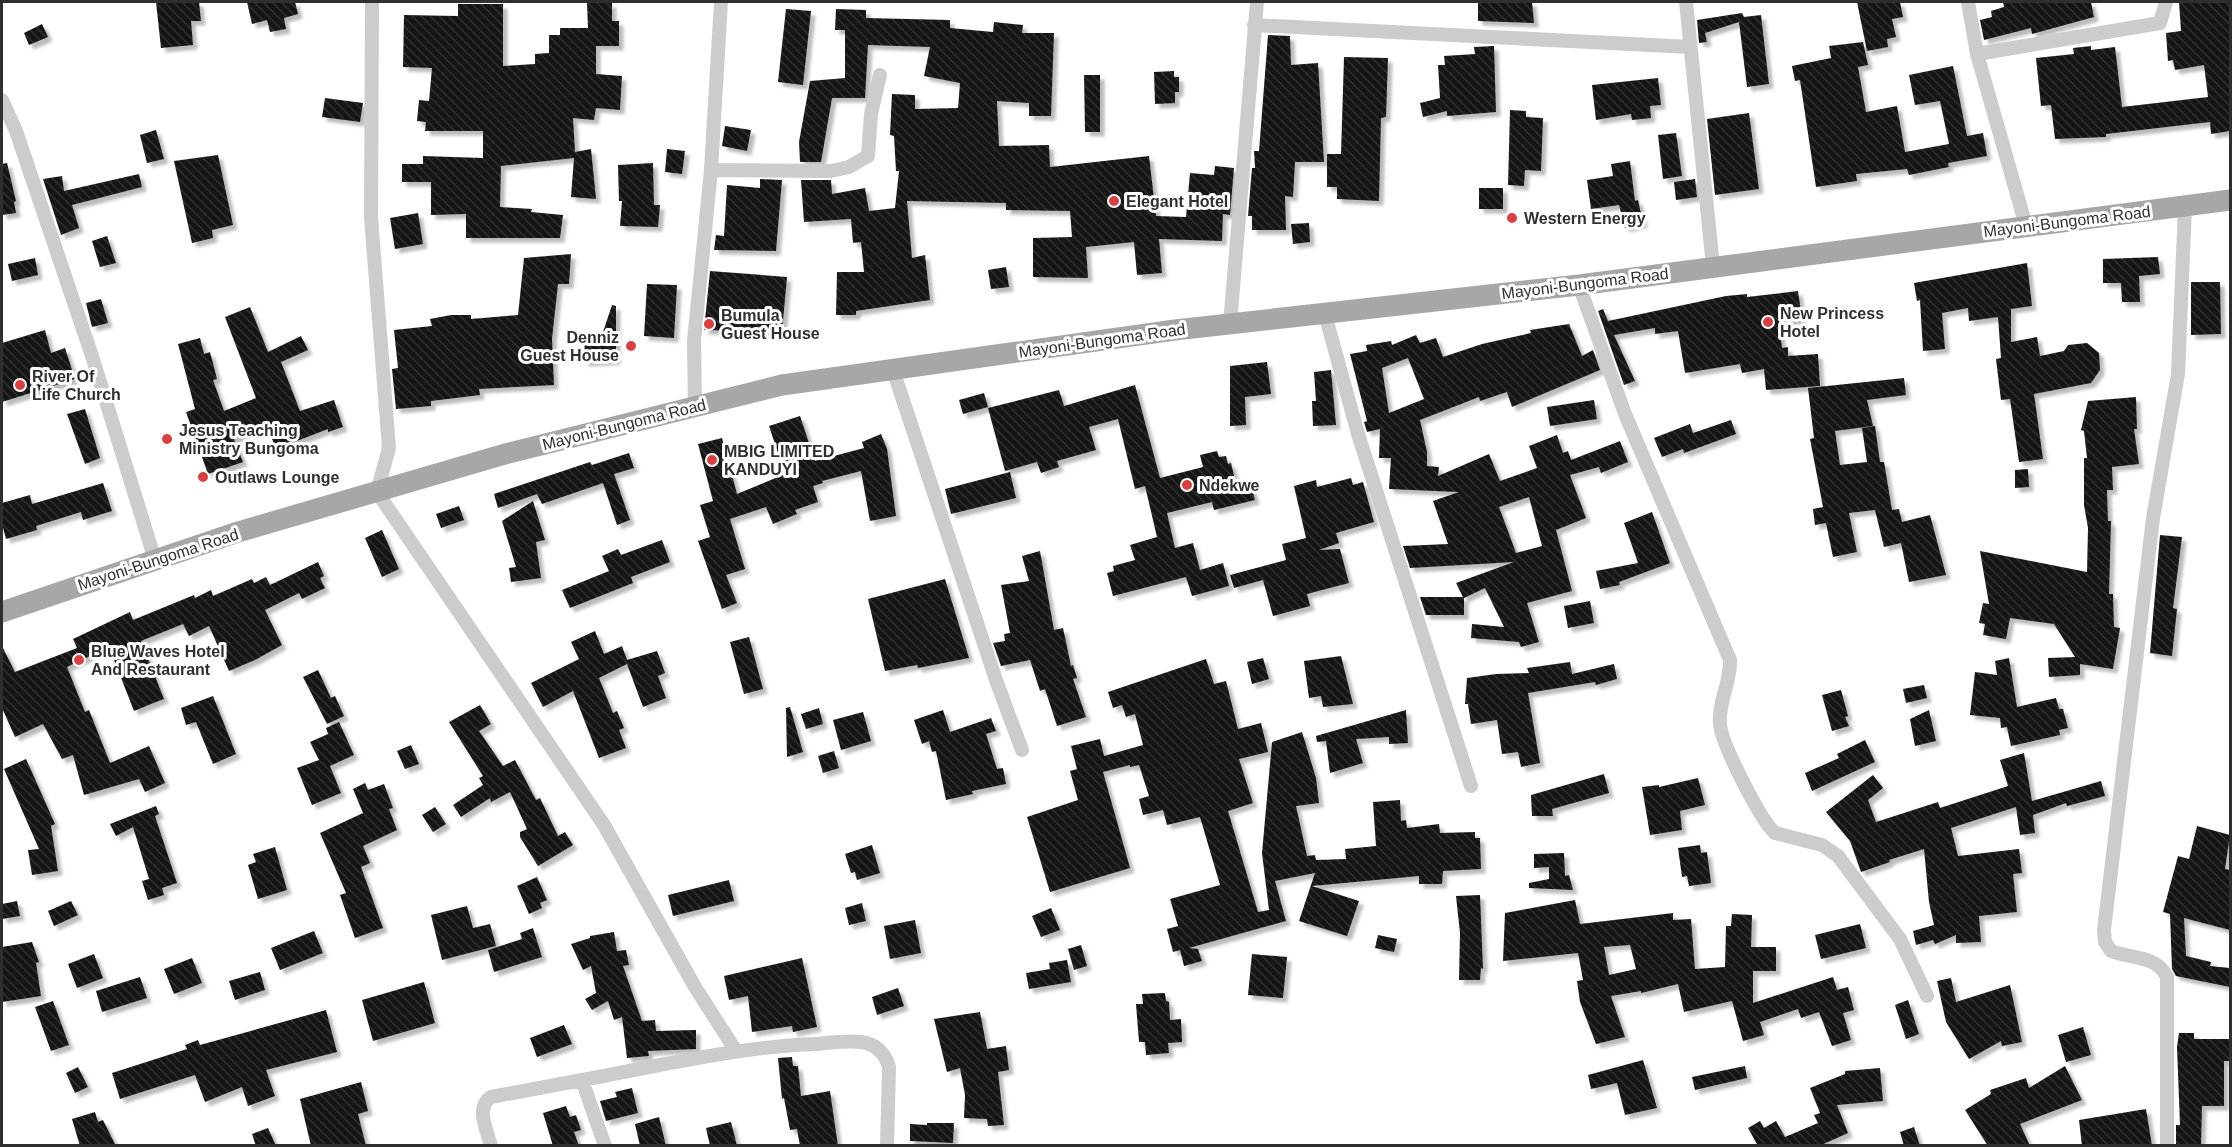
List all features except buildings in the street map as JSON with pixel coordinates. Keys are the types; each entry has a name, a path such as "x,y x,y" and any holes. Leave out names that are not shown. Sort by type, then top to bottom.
{"main road":[{"name":"Mayoni-Bungoma Road","path":"2,612 155,560 505,454 782,385 1230,324 1578,285 2230,200"}],"street":[{"path":"372,2 371,217 389,448 377,492 604,825 695,987 736,1051"},
{"path":"695,406 694,341 711,170 721,2"},
{"path":"1230,324 1257,2"},
{"path":"1686,2 1713,266"},
{"path":"1968,2 1977,54 2026,226"},
{"path":"1977,54 2160,23 2166,2"},
{"path":"1254,25 1690,46"},
{"path":"711,170 831,171 849,167 868,156 871,114 880,75"},
{"path":"2,100 16,132 92,356 155,560"},
{"path":"2167,1146 2168,977 2163,968 2151,960 2110,951 2105,942 2104,930 2152,518 2178,374 2185,206"},
{"path":"1578,285 1625,414 1730,660 1731,673 1720,709 1719,725 1723,740 1768,828 1774,833 1822,845 1838,856 1900,939 1927,996"},
{"path":"1324,314 1358,434 1471,786"},
{"path":"893,370 997,683 1023,750"},
{"path":"491,1146 482,1110 485,1101 491,1097 736,1051 861,1042 873,1045 886,1056 889,1067 887,1146"},
{"path":"582,1080 605,1146"}],"place":[{"name":"Elegant Hotel","path":"1114,201"},
{"name":"Western Energy","path":"1512,218"},
{"name":"New Princess Hotel","path":"1768,322"},
{"name":"Bumula Guest House","path":"709,324"},
{"name":"Denniz Guest House","path":"631,346"},
{"name":"River Of Life Church","path":"20,385"},
{"name":"Jesus Teaching Ministry Bungoma","path":"167,439"},
{"name":"MBIG LIMITED KANDUYI","path":"712,460"},
{"name":"Outlaws Lounge","path":"203,477"},
{"name":"Ndekwe","path":"1187,485"},
{"name":"Blue Waves Hotel And Restaurant","path":"79,660"}]}
